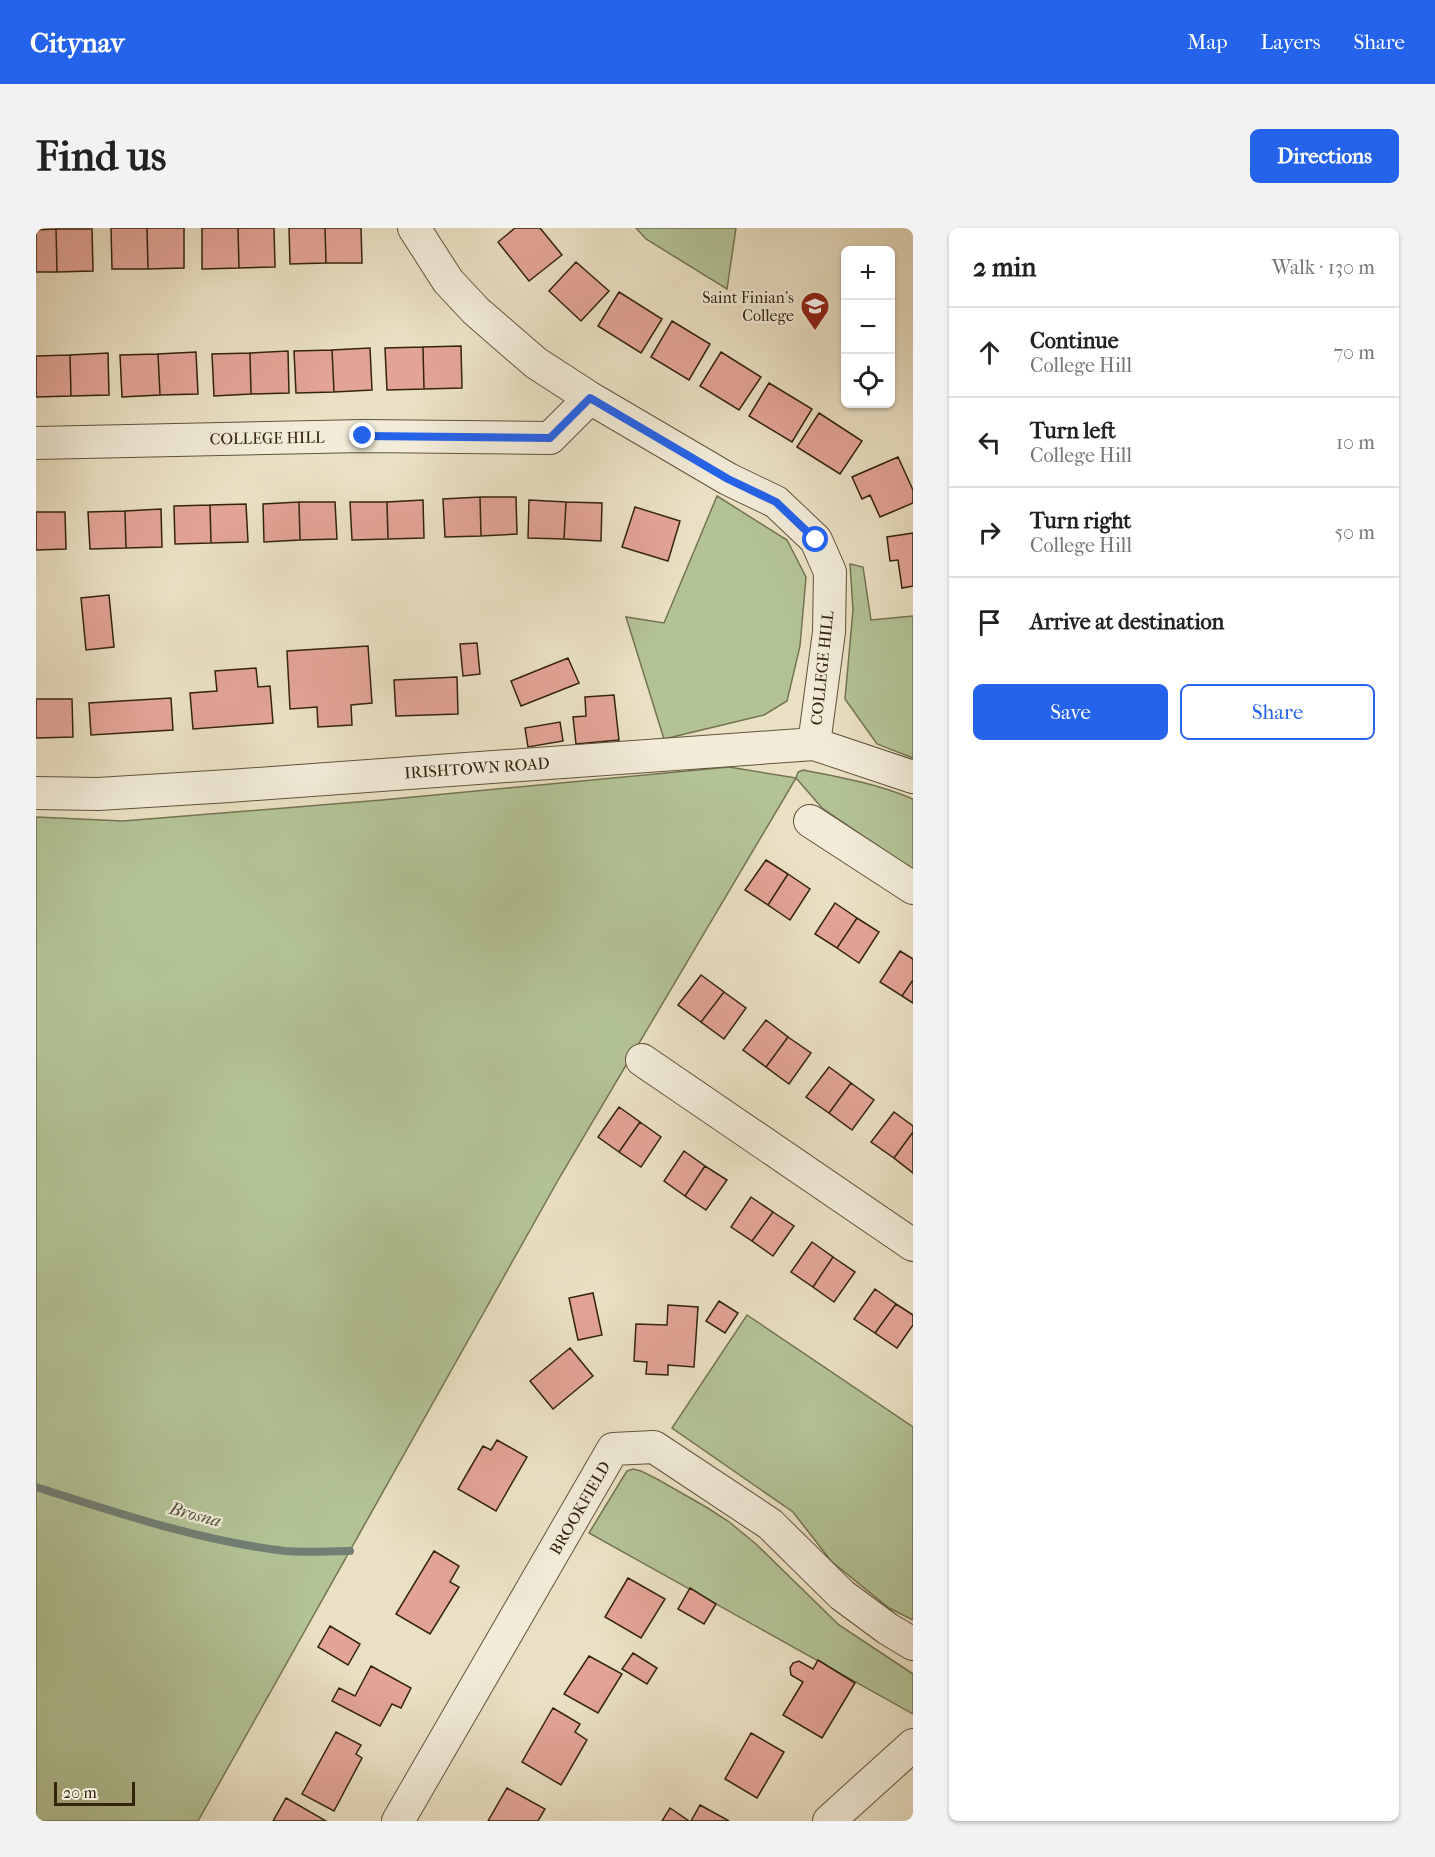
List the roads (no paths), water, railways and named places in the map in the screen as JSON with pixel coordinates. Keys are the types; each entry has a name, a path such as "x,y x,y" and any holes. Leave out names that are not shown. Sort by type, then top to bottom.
{"street":[{"name":"COLLEGE HILL","path":"414,228 448,281 476,311 536,363 590,398 728,479 776,502 816,540 830,572 829,632 814,744"},
{"name":"COLLEGE HILL","path":"36,443 363,436 550,438 590,398"},
{"name":"IRISHTOWN ROAD","path":"36,793 98,794 229,786 814,744 913,777"},
{"path":"810,821 913,888"},
{"path":"642,1060 913,1245"},
{"name":"BROOKFIELD","path":"398,1821 614,1449 654,1447 770,1524 842,1595 888,1629 913,1644"},
{"path":"828,1821 913,1745"}],"waterway":[{"name":"Brosna","path":"36,1487 159,1525 222,1540 285,1551 350,1551"}],"place":[{"name":"Saint Finian's College","path":"815,332"}]}
